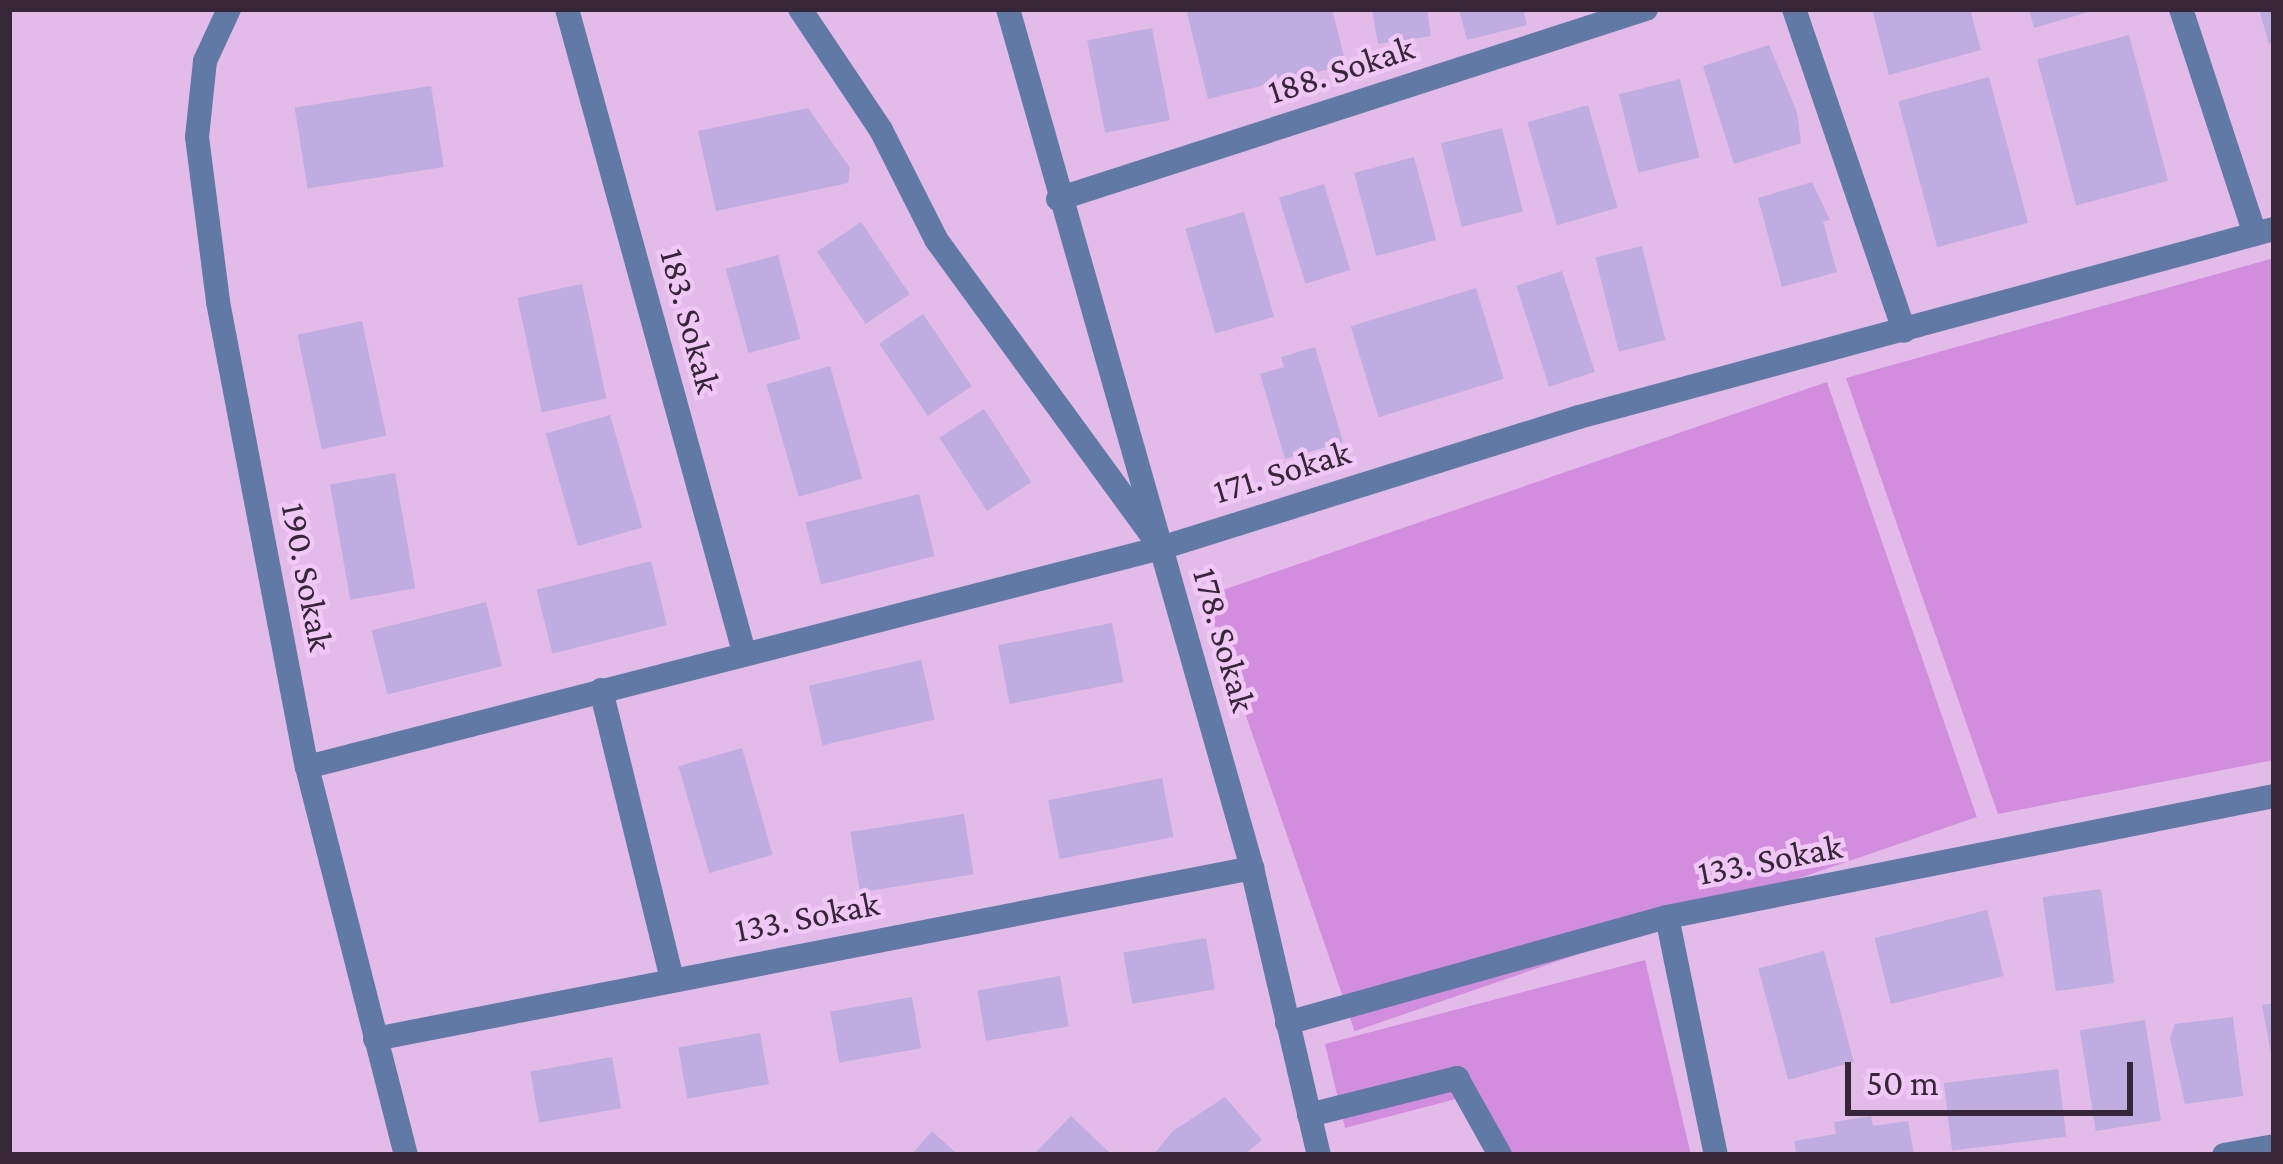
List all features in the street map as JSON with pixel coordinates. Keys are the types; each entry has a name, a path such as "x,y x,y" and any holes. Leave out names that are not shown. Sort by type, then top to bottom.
{"street":[{"name":"190. Sokak","path":"229,9 205,61 197,137 218,302 307,767 406,1155"},
{"name":"183. Sokak","path":"567,9 744,652"},
{"path":"800,9 881,130 936,239 1161,548"},
{"name":"178. Sokak","path":"1008,9 1058,199 1252,868 1319,1155"},
{"name":"188. Sokak","path":"1058,199 1646,9"},
{"path":"1794,9 1904,331"},
{"path":"2181,9 2264,231"},
{"name":"171. Sokak","path":"307,767 1161,548 1580,417 2264,231"},
{"path":"601,690 672,980"},
{"name":"133. Sokak","path":"1287,1023 1667,917 2274,796"},
{"name":"133. Sokak","path":"375,1039 1252,868"},
{"path":"1667,917 1716,1155"},
{"path":"1309,1115 1457,1078 1500,1155"},
{"path":"2224,1155 2274,1146"}],"shaded area":[{"path":"2274,258 2274,760 1998,814 1846,378"},
{"path":"1827,382 1977,817 1355,1031 1205,596"},
{"path":"1645,960 1691,1155 1512,1155 1479,1093 1345,1128 1325,1044"}],"building":[{"path":"1186,9 1332,9 1346,65 1208,99"},
{"path":"1372,9 1427,9 1431,36 1378,44"},
{"path":"1459,9 1523,9 1527,25 1467,40"},
{"path":"1872,9 1970,9 1981,50 1889,75"},
{"path":"2029,9 2094,9 2095,10 2034,28"},
{"path":"2259,9 2274,9 2274,42 2269,44"},
{"path":"1152,28 1170,120 1105,133 1087,41"},
{"path":"2129,35 2168,181 2076,205 2037,60"},
{"path":"1769,45 1797,112 1801,143 1734,164 1703,66"},
{"path":"1989,77 2028,223 1937,247 1898,101"},
{"path":"1680,79 1700,158 1638,173 1619,94"},
{"path":"431,86 444,167 308,189 295,108"},
{"path":"1588,105 1617,208 1557,225 1527,122"},
{"path":"808,108 850,168 848,183 716,211 698,131"},
{"path":"1502,128 1523,211 1462,227 1441,143"},
{"path":"1414,157 1436,240 1376,256 1354,173"},
{"path":"1812,182 1830,220 1823,221 1837,272 1782,287 1758,198"},
{"path":"1324,184 1350,270 1305,284 1279,198"},
{"path":"1244,212 1274,317 1215,334 1185,229"},
{"path":"861,222 910,294 866,324 817,252"},
{"path":"1642,246 1665,340 1619,352 1595,258"},
{"path":"778,255 801,339 748,353 726,269"},
{"path":"1562,271 1595,372 1549,387 1516,286"},
{"path":"582,284 606,398 542,412 517,298"},
{"path":"1476,288 1504,379 1378,417 1351,326"},
{"path":"923,314 972,386 928,416 879,344"},
{"path":"362,321 386,435 322,449 297,335"},
{"path":"1315,347 1343,442 1285,459 1260,374 1284,367 1281,357"},
{"path":"830,366 862,478 799,497 767,384"},
{"path":"984,409 1031,482 987,511 940,438"},
{"path":"610,415 642,527 578,546 546,433"},
{"path":"395,473 415,588 350,600 330,484"},
{"path":"919,494 934,556 821,584 805,522"},
{"path":"651,561 667,625 552,654 537,590"},
{"path":"486,602 502,666 387,695 372,631"},
{"path":"1112,623 1123,682 1010,704 998,645"},
{"path":"921,660 935,719 823,745 809,686"},
{"path":"742,748 773,855 709,873 679,766"},
{"path":"1162,778 1173,837 1060,859 1048,800"},
{"path":"964,814 974,874 860,892 850,832"},
{"path":"2101,889 2114,983 2056,991 2043,897"},
{"path":"1987,910 2003,976 1891,1004 1874,938"},
{"path":"1206,938 1215,989 1132,1004 1123,953"},
{"path":"1824,951 1854,1062 1788,1080 1758,969"},
{"path":"1060,976 1069,1026 986,1041 977,991"},
{"path":"912,997 921,1048 839,1063 830,1011"},
{"path":"2274,1003 2274,1059 2272,1059 2262,1005"},
{"path":"2233,1017 2243,1096 2185,1104 2170,1038 2175,1024"},
{"path":"2145,1020 2161,1121 2096,1131 2080,1030"},
{"path":"760,1033 769,1084 687,1099 678,1047"},
{"path":"612,1057 621,1108 539,1123 530,1071"},
{"path":"2058,1069 2066,1136 1952,1151 1944,1083"},
{"path":"1225,1097 1262,1140 1244,1155 1153,1155 1173,1131"},
{"path":"1071,1116 1112,1155 1033,1155"},
{"path":"1871,1116 1873,1126 1908,1121 1914,1155 1797,1155 1794,1141 1836,1134 1834,1122"},
{"path":"932,1131 958,1155 902,1155 913,1153"}]}
